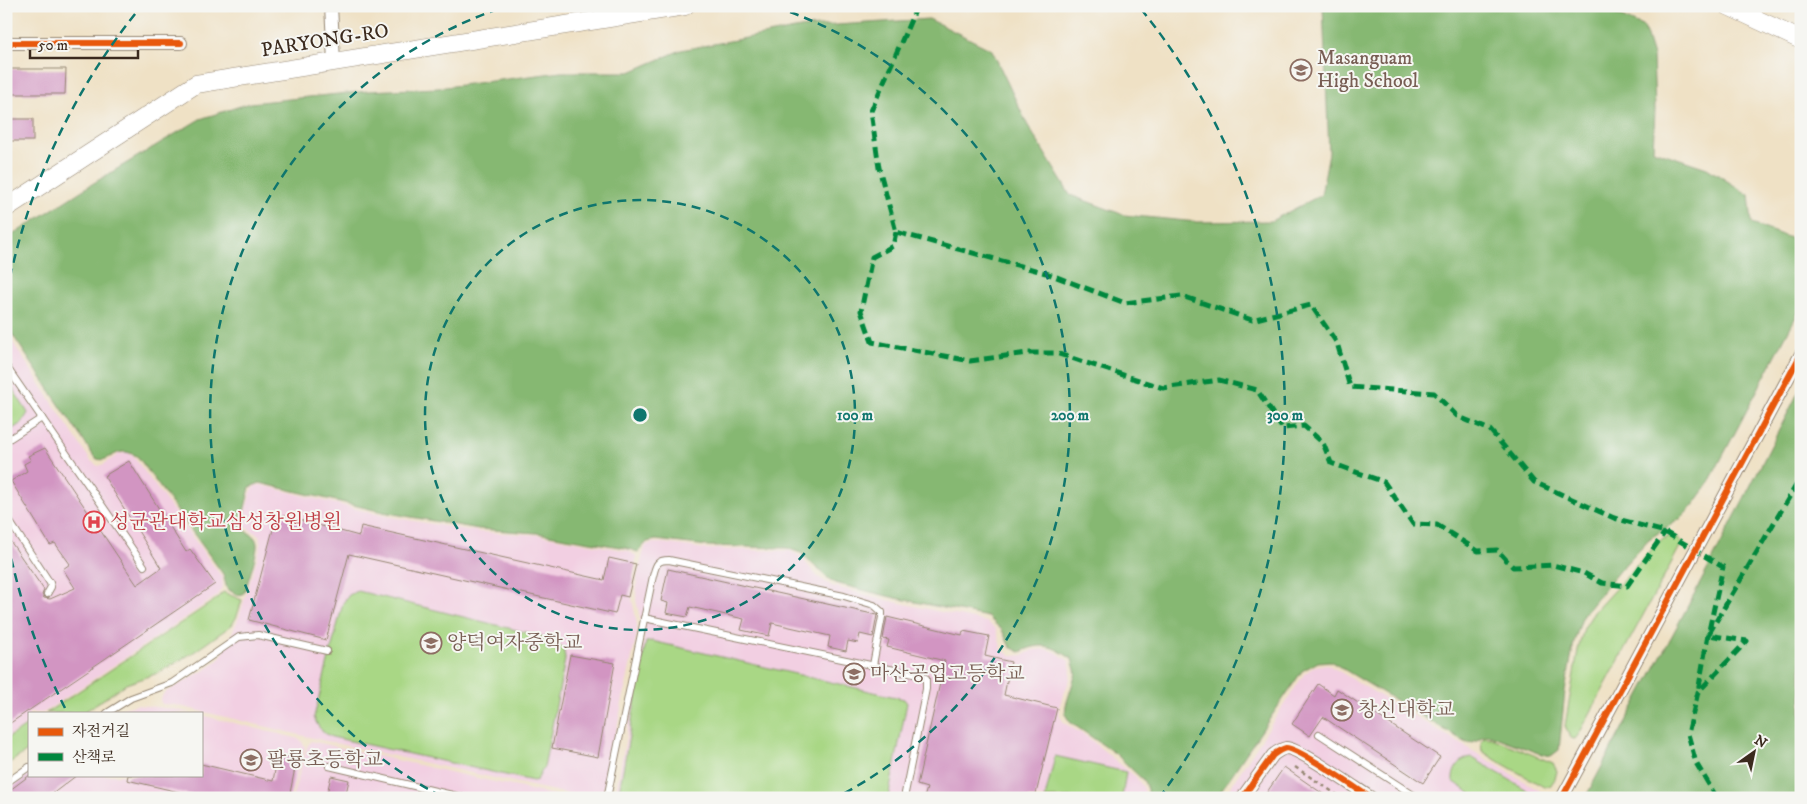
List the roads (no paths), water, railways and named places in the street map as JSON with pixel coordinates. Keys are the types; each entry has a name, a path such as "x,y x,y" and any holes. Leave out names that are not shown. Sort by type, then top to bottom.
{"main road":[{"name":"PARYONG-RO","path":"6,208 196,84 647,9 685,6"},
{"path":"1728,6 1801,40"}],"street":[{"path":"331,6 334,61"},
{"path":"6,43 181,43"},
{"path":"1562,798 1801,354"},
{"path":"1242,798 1273,756 1285,748 1299,753 1371,798"}],"lane":[{"path":"6,366 144,566"},
{"path":"6,441 42,418"},
{"path":"6,516 48,578 51,587 47,594"},
{"path":"607,798 644,618 657,563 661,560 669,560 844,596 874,605 882,612 882,617 873,665"},
{"path":"644,618 873,665 926,678 927,683 904,798"},
{"path":"109,712 131,698 172,683 239,637 258,635 327,651"},
{"path":"1319,734 1418,798"},
{"path":"329,766 465,798"},
{"path":"6,783 28,768"}],"place":[{"name":"Masanguam High School","path":"1301,70"},
{"name":"성균관대학교삼성창원병원","path":"94,522"},
{"name":"양덕여자중학교","path":"431,643"},
{"name":"마산공업고등학교","path":"854,674"},
{"name":"창신대학교","path":"1342,710"},
{"name":"팔룡초등학교","path":"251,760"}]}
